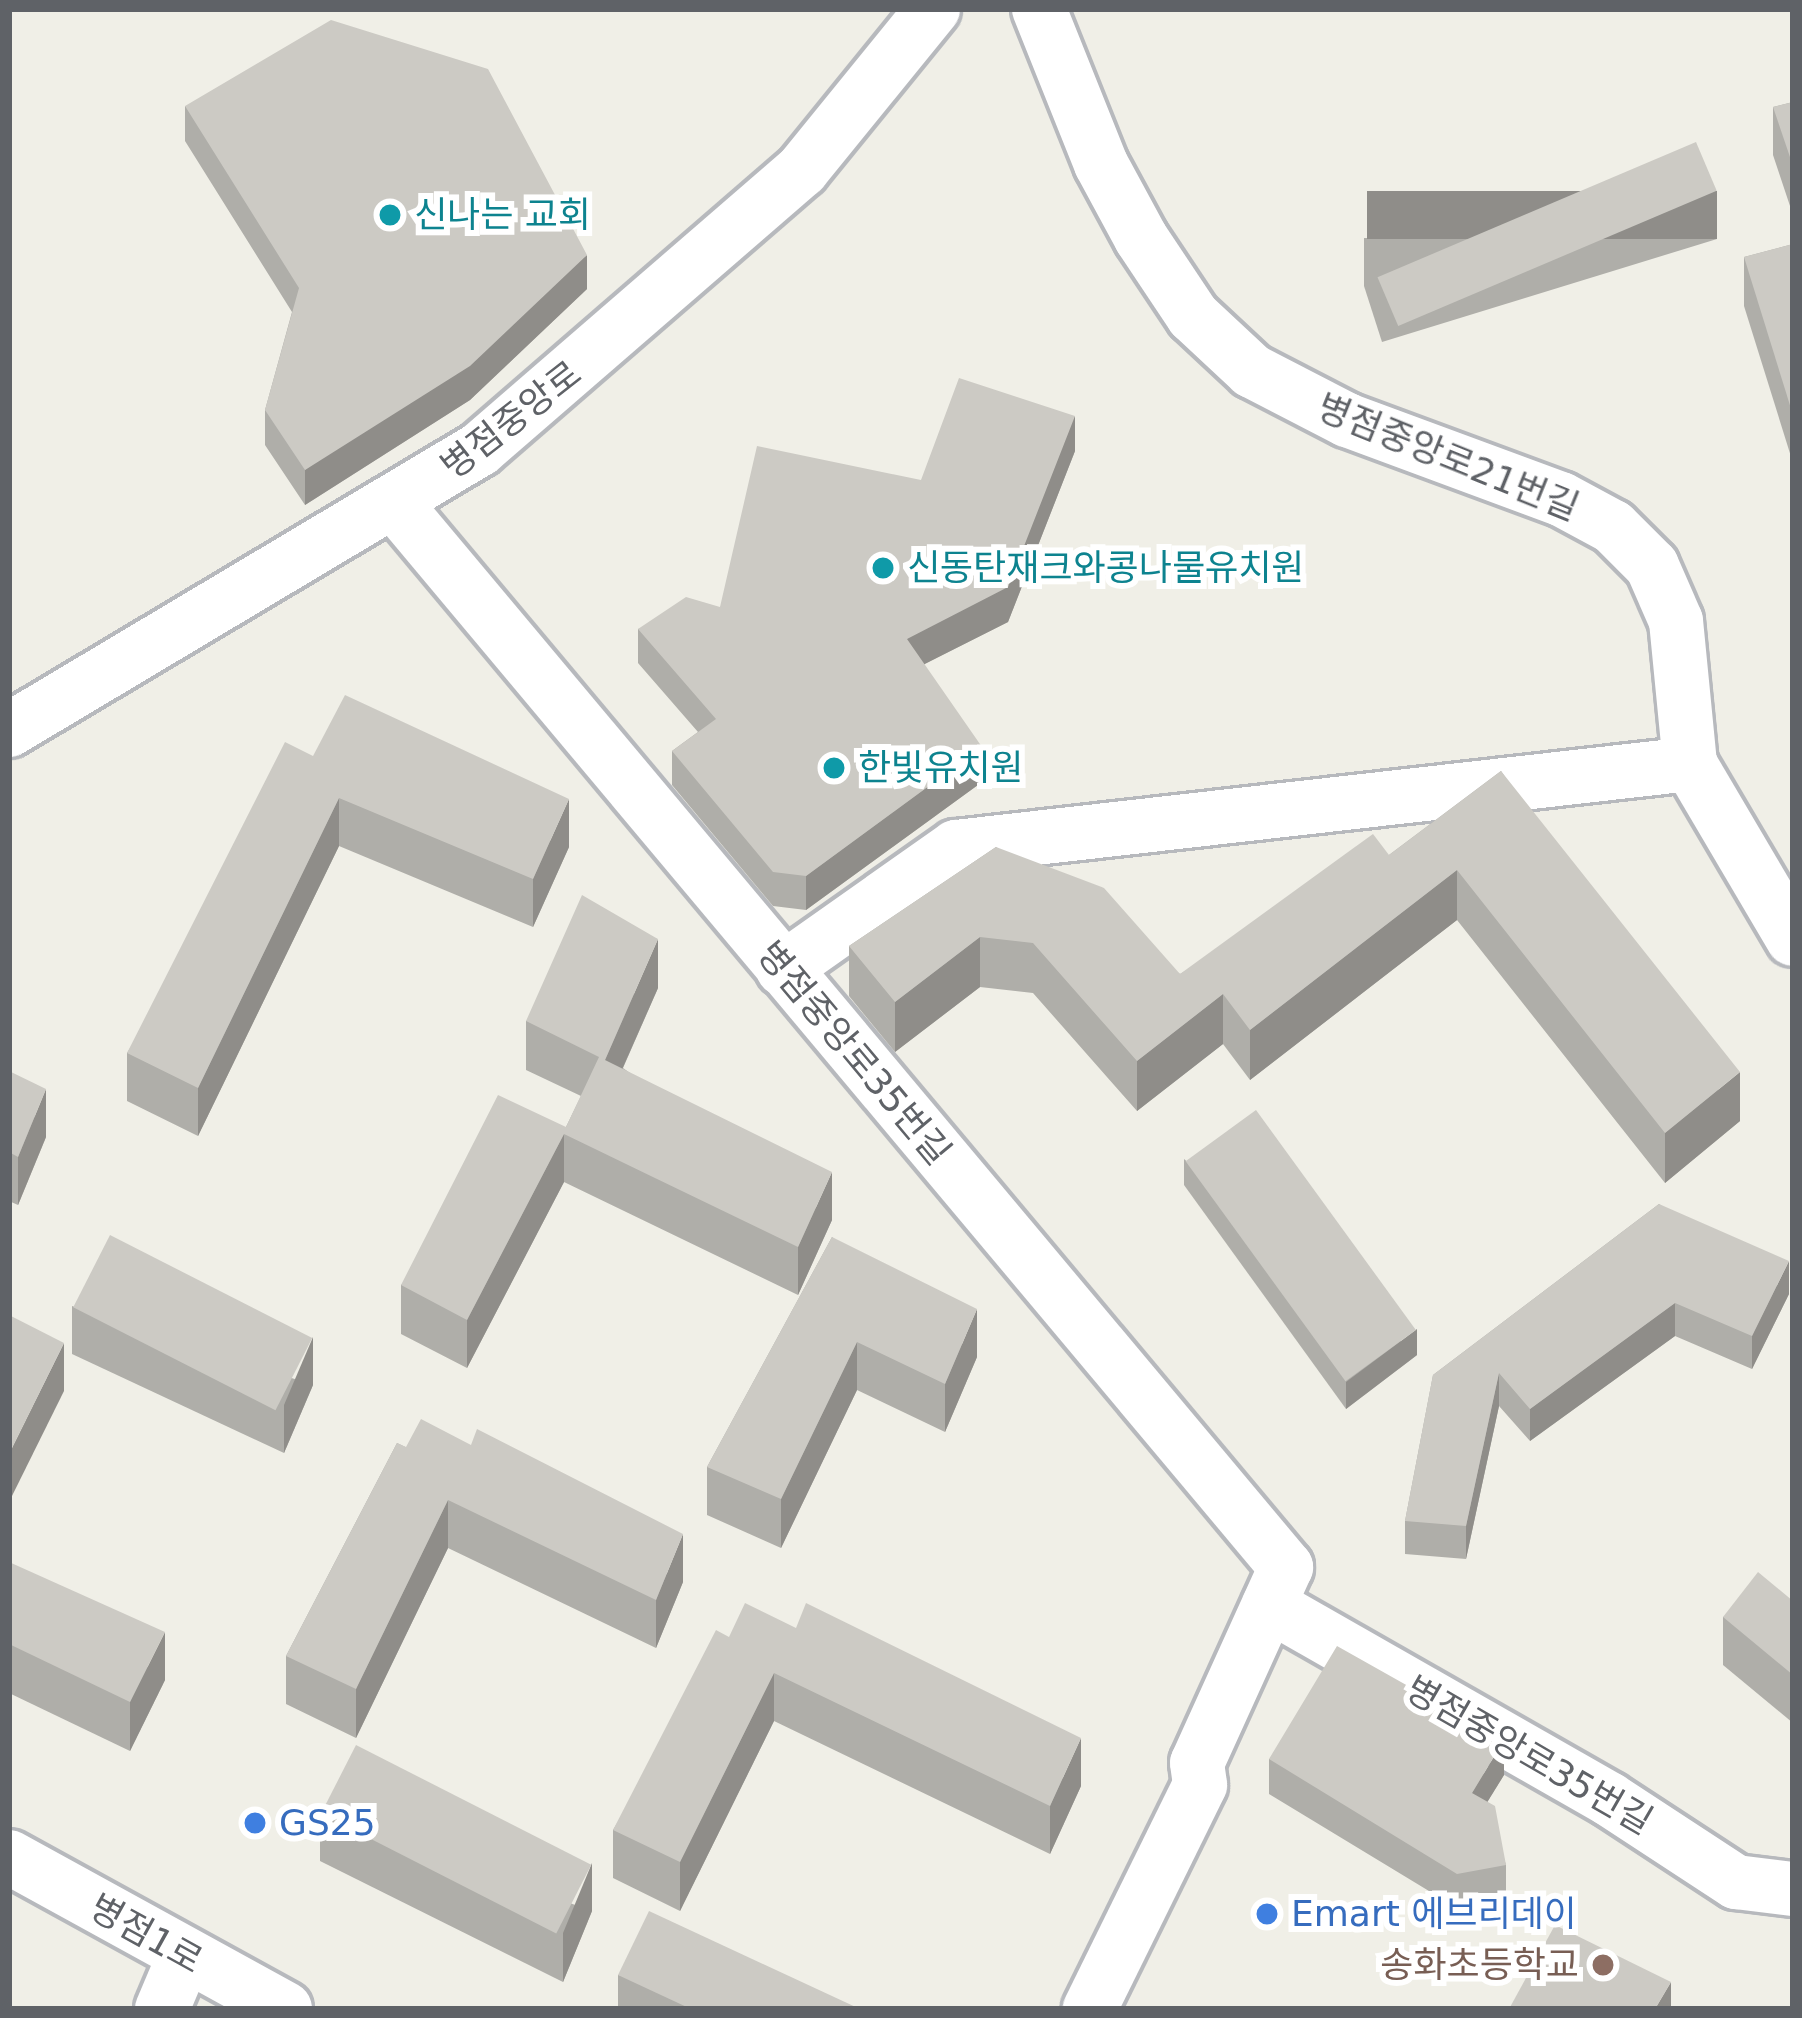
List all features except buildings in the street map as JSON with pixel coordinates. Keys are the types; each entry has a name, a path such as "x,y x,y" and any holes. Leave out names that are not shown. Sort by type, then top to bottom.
{"street":[{"name":"병점중앙로","path":"9,730 396,505 479,449 627,329 802,170 933,9"},
{"name":"병점중앙로21번길","path":"1039,9 1101,164 1141,238 1193,316 1252,371 1347,420 1562,500 1612,527 1652,566 1676,621 1690,764 1793,939"},
{"name":"병점중앙로35번길","path":"396,505 1286,1567 1197,1763 1200,1785 1090,2009"},
{"path":"783,969 956,847 1690,764"},
{"name":"병점중앙로35번길","path":"1269,1605 1609,1798 1736,1882 1793,1889"},
{"name":"병점1로","path":"9,1857 285,2009"},
{"path":"162,2009 184,1957"}],"place":[{"name":"신나는 교회","path":"390,215"},
{"name":"신동탄재크와콩나물유치원","path":"883,568"},
{"name":"한빛유치원","path":"834,768"},
{"name":"GS25","path":"255,1823"},
{"name":"Emart 에브리데이","path":"1267,1914"},
{"name":"송화초등학교","path":"1603,1965"}]}
